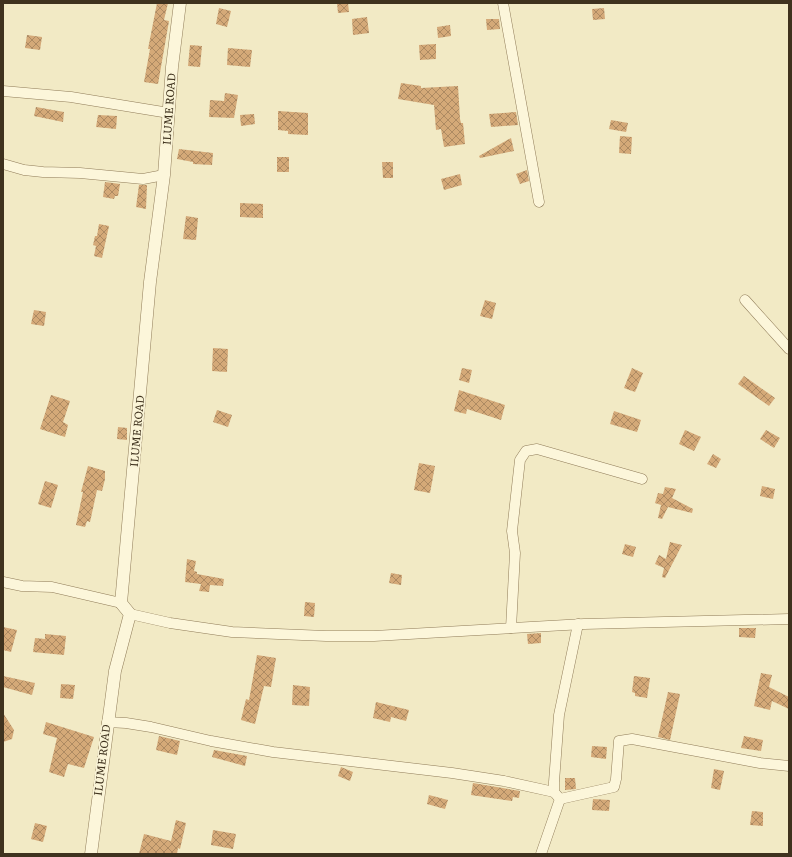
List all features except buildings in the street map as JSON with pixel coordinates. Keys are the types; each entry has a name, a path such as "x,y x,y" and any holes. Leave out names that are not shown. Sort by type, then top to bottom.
{"street":[{"name":"ILUME ROAD","path":"121,603 150,282 164,175 180,3"},
{"path":"503,3 539,202"},
{"path":"3,91 71,97 169,114"},
{"path":"3,164 24,170 80,173 143,179 164,175"},
{"path":"745,300 789,349"},
{"path":"511,628 515,552 512,531 520,460 526,451 537,449 642,478"},
{"path":"3,582 22,586 52,587 121,603 130,614 170,623 232,632 326,636 374,636 578,624 789,619"},
{"name":"ILUME ROAD","path":"91,854 107,722 115,671 130,614"},
{"path":"541,854 557,796 559,715 578,624"},
{"path":"107,722 126,722 210,741 273,752 504,780 557,796 614,788 619,741 632,739 760,763 789,766"}]}
